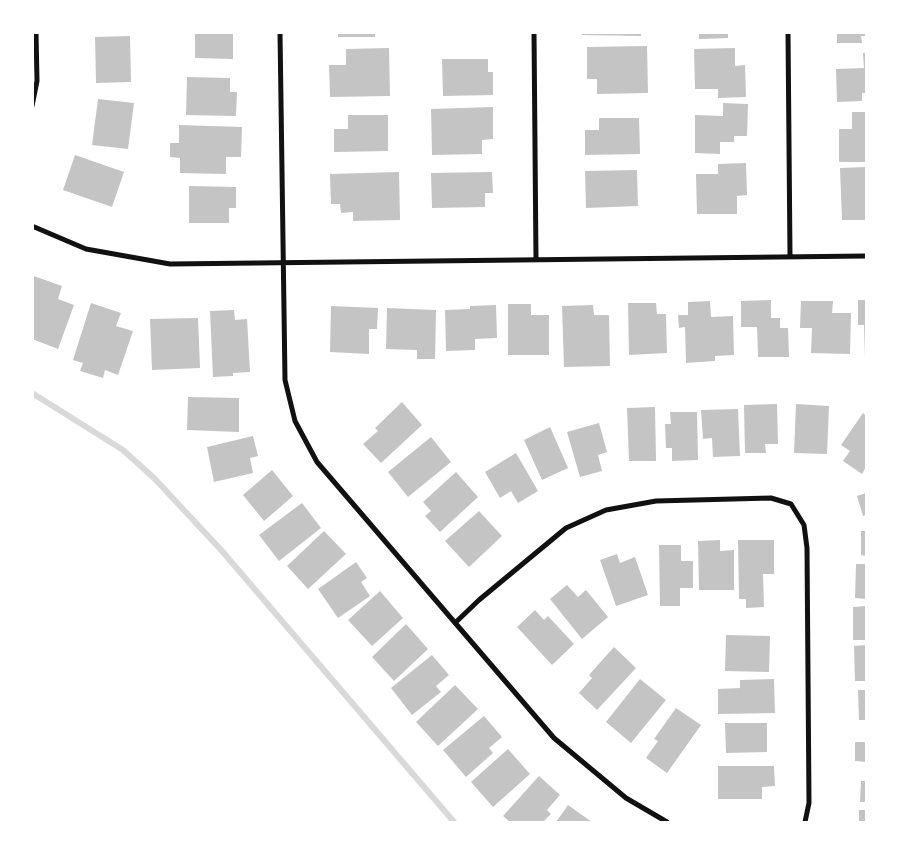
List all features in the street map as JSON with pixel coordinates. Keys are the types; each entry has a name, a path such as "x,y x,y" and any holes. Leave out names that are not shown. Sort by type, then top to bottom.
{"street":[{"path":"32,106 37,81 36,32"},
{"path":"280,32 285,380 296,421 317,462 554,738 626,798 667,822"},
{"path":"534,32 536,260"},
{"path":"788,32 790,256"},
{"path":"32,226 86,249 170,264 866,256"},
{"path":"455,623 479,600 566,528 606,510 656,501 771,498 791,504 804,525 807,548 809,803 806,822"}],"building":[{"path":"195,32 233,32 233,59 195,58"},
{"path":"338,32 375,32 375,37 338,37"},
{"path":"582,32 641,32 641,36 582,35"},
{"path":"699,32 728,32 728,38 699,39"},
{"path":"837,32 866,32 866,36 861,36 862,43 837,43"},
{"path":"130,36 131,82 96,83 95,37"},
{"path":"647,46 648,93 597,94 597,79 587,79 587,47"},
{"path":"389,48 390,96 330,97 329,65 346,65 346,49"},
{"path":"735,48 735,66 745,65 746,97 718,98 718,89 695,89 694,49"},
{"path":"863,53 866,53 866,93 862,93 862,101 837,102 836,69 864,68"},
{"path":"442,59 488,59 488,72 493,72 493,95 443,96"},
{"path":"187,77 230,78 230,92 237,92 236,116 186,115"},
{"path":"98,99 134,103 128,149 92,145"},
{"path":"723,103 748,104 747,136 734,136 734,142 720,142 720,154 695,153 695,115 723,116"},
{"path":"493,107 493,139 482,140 482,154 432,155 431,109"},
{"path":"852,112 866,112 865,162 839,162 839,129 852,129"},
{"path":"348,115 388,115 388,151 334,152 334,129 348,129"},
{"path":"599,118 639,118 640,154 585,155 585,130 599,130"},
{"path":"179,125 242,127 241,157 226,157 226,174 180,173 180,158 170,157 170,143 179,143"},
{"path":"75,155 124,172 112,207 63,190"},
{"path":"746,163 747,195 737,196 737,214 697,214 696,174 718,174 718,164"},
{"path":"866,167 866,220 842,220 840,168"},
{"path":"637,170 638,206 586,208 585,171"},
{"path":"399,172 400,220 353,221 353,212 341,213 340,204 331,204 330,174"},
{"path":"492,172 493,193 485,193 485,207 432,208 431,173"},
{"path":"189,186 236,187 236,208 229,208 229,223 189,223"},
{"path":"34,276 62,286 58,299 74,305 58,349 32,339"},
{"path":"771,300 771,318 780,318 780,328 788,328 789,357 758,357 757,327 741,327 741,301"},
{"path":"858,300 866,300 866,359 864,325 858,325"},
{"path":"710,301 711,317 733,316 734,355 715,356 715,361 686,363 685,327 679,328 678,315 688,315 688,302"},
{"path":"801,301 833,301 832,313 851,313 850,354 811,353 812,328 800,328"},
{"path":"91,303 121,313 116,326 133,331 118,375 105,370 103,378 80,371 83,363 73,360"},
{"path":"628,303 656,303 657,314 666,314 667,353 629,355"},
{"path":"508,304 531,304 531,315 549,315 549,355 508,355"},
{"path":"496,305 497,338 475,339 475,350 446,351 445,310 470,309 470,306"},
{"path":"593,305 594,315 609,315 610,366 564,367 562,306"},
{"path":"331,306 378,308 377,329 369,329 369,354 330,352"},
{"path":"387,308 436,310 435,359 417,359 417,350 386,349"},
{"path":"234,310 235,320 247,319 250,372 233,373 233,376 213,377 210,311"},
{"path":"198,318 200,368 152,370 150,319"},
{"path":"188,397 239,398 239,432 187,430"},
{"path":"402,402 422,425 381,463 363,444 378,431 375,428"},
{"path":"777,404 778,444 765,444 766,453 745,453 744,405"},
{"path":"796,404 829,406 827,454 794,453"},
{"path":"655,407 656,461 629,461 627,408"},
{"path":"738,409 740,456 713,457 712,438 703,439 701,410"},
{"path":"670,412 697,412 698,460 672,461 672,448 666,448 665,424 671,424"},
{"path":"863,413 866,416 866,467 862,474 843,461 850,451 841,445"},
{"path":"599,423 607,452 598,455 602,471 580,477 567,432"},
{"path":"550,427 568,468 542,480 524,440"},
{"path":"253,436 258,456 250,458 253,473 214,482 207,447"},
{"path":"431,437 451,462 408,497 388,472"},
{"path":"516,453 538,491 518,503 511,491 500,498 485,472"},
{"path":"272,470 293,496 264,521 243,495"},
{"path":"456,472 478,497 440,532 425,516 431,511 423,502"},
{"path":"866,493 866,515 863,516 857,496"},
{"path":"302,503 321,528 279,561 259,535"},
{"path":"479,511 502,536 469,567 445,541"},
{"path":"324,531 346,554 308,589 287,566"},
{"path":"861,531 866,531 866,556 861,555"},
{"path":"720,540 720,551 734,550 734,590 699,590 698,541"},
{"path":"738,540 774,540 774,574 763,574 764,607 746,608 746,599 739,599"},
{"path":"659,545 681,545 681,561 693,561 693,588 680,588 680,606 660,606"},
{"path":"617,554 620,563 635,557 648,595 616,606 600,560"},
{"path":"356,562 367,578 361,582 370,596 338,618 318,589"},
{"path":"856,564 866,564 866,599 855,598"},
{"path":"567,585 578,597 586,590 608,617 582,639 550,599"},
{"path":"380,591 403,618 372,646 348,620"},
{"path":"866,606 866,640 853,640 853,607"},
{"path":"535,610 544,620 548,616 574,644 552,665 517,627"},
{"path":"406,624 428,649 394,681 372,657"},
{"path":"726,635 770,636 769,672 725,671"},
{"path":"866,645 866,681 855,681 854,646"},
{"path":"614,647 636,668 597,710 579,693 592,678 589,675"},
{"path":"432,655 449,675 436,686 441,692 412,715 391,688"},
{"path":"640,679 666,700 631,743 606,722"},
{"path":"774,679 775,713 718,714 718,689 740,688 740,680"},
{"path":"455,685 478,709 438,746 416,722"},
{"path":"858,690 866,690 866,720 859,720"},
{"path":"676,708 701,725 667,773 646,758 658,741 654,739"},
{"path":"484,716 502,737 489,748 493,753 466,777 443,750"},
{"path":"725,723 767,723 767,752 726,753"},
{"path":"855,742 866,742 866,762 855,761"},
{"path":"508,749 530,774 493,807 471,782"},
{"path":"718,766 774,766 775,786 762,787 762,799 718,799"},
{"path":"539,776 560,795 547,810 551,814 543,822 510,822 503,816"},
{"path":"861,781 866,781 866,802 860,802"},
{"path":"568,805 592,822 556,822"},
{"path":"859,810 866,810 866,822 859,822"}],"waterway":[{"path":"32,393 123,450 155,479 222,551 454,822"}]}
